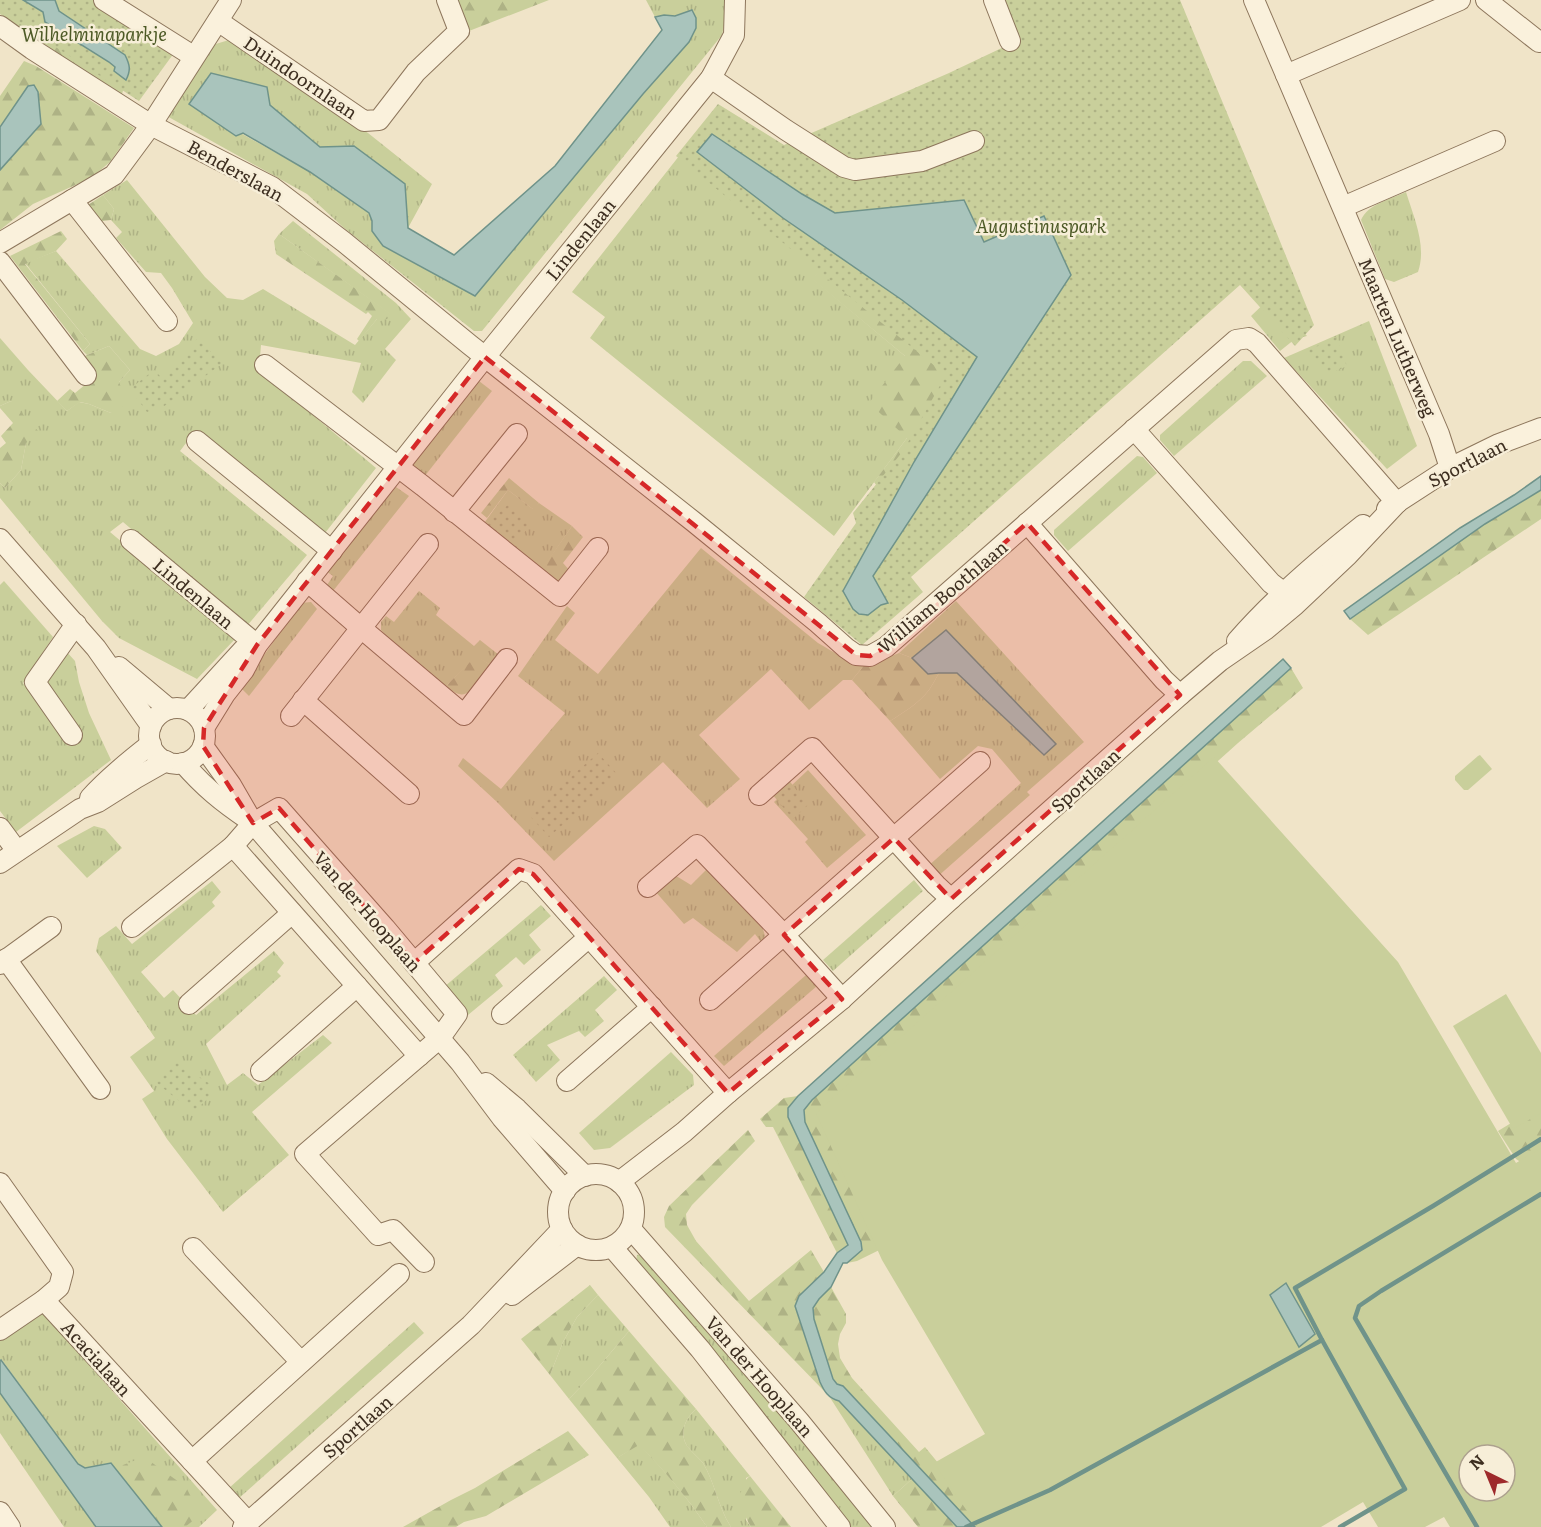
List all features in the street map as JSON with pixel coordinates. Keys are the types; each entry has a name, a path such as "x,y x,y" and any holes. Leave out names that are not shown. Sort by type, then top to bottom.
{"street":[{"path":"104,0 193,56"},
{"path":"0,243 114,175 151,125 193,56 231,0"},
{"name":"Duindoornlaan","path":"218,21 364,121 379,120 416,72 459,31 447,0"},
{"name":"Lindenlaan","path":"203,737 225,694 244,670 257,645 485,357 711,78 734,35 735,0"},
{"path":"993,0 1010,41"},
{"name":"Maarten Lutherweg","path":"1254,0 1439,434 1450,468"},
{"path":"1286,75 1460,0"},
{"path":"1486,0 1539,42"},
{"name":"Benderslaan","path":"0,26 151,125 272,187 327,228 485,357"},
{"path":"711,78 786,130 844,167 855,170 922,161 974,141"},
{"path":"1343,207 1495,141"},
{"path":"72,200 167,321"},
{"path":"0,262 86,375"},
{"name":"William Boothlaan","path":"485,357 704,530 856,655 870,656 886,647 1236,340 1249,338 1257,343 1397,503"},
{"path":"265,365 560,596 598,548"},
{"name":"Sportlaan","path":"624,1187 728,1093 842,999 1180,695 1220,661 1265,630 1289,599 1348,555 1397,503 1450,468 1498,444 1541,428"},
{"path":"1134,429 1271,584 1289,599"},
{"path":"454,512 517,434"},
{"path":"196,441 332,551"},
{"path":"1027,523 1164,680 1180,695"},
{"path":"0,539 96,648 151,735 156,754 174,762"},
{"name":"Lindenlaan","path":"131,540 257,645"},
{"path":"291,716 428,544"},
{"path":"307,581 464,714 507,658"},
{"path":"72,735 35,682 75,624"},
{"name":"Lindenlaan","path":"179,709 243,650 257,645"},
{"path":"0,863 80,809 98,802 136,778 174,762 191,760 198,754 203,737 200,721 195,714 179,709 96,648"},
{"path":"303,700 409,794"},
{"path":"80,809 99,787 131,759 151,735 155,718 162,712 179,709"},
{"name":"Van der Hooplaan","path":"203,737 253,824 440,1038 502,1118 565,1191"},
{"path":"759,795 812,748 951,899"},
{"name":"Van der Hooplaan","path":"174,762 253,824"},
{"path":"710,1000 980,762"},
{"name":"Van der Hooplaan","path":"132,927 233,846 253,824 279,808 457,1014 440,1038"},
{"path":"0,828 17,851"},
{"path":"648,887 697,845 842,999"},
{"path":"233,846 419,1056"},
{"path":"414,963 519,869 533,874 728,1093"},
{"path":"189,1004 292,913"},
{"path":"51,927 3,962 100,1089"},
{"path":"502,1014 588,937"},
{"path":"261,1071 357,986"},
{"path":"567,1082 652,1007"},
{"path":"424,1262 393,1230 378,1235 305,1154 440,1038"},
{"name":"Van der Hooplaan","path":"460,1062 517,1109 585,1176"},
{"path":"596,1174 608,1176 624,1187 634,1205 634,1217 631,1229 623,1240 612,1247 588,1250 569,1239 562,1230 558,1210 560,1200 570,1185 585,1176 596,1174"},
{"path":"0,1183 63,1272 59,1287 0,1330"},
{"name":"Van der Hooplaan","path":"631,1229 800,1421 885,1527"},
{"name":"Sportlaan","path":"471,1326 562,1230"},
{"name":"Sportlaan","path":"245,1525 471,1326 577,1245"},
{"name":"Van der Hooplaan","path":"612,1247 700,1350 840,1527"},
{"path":"193,1248 301,1362"},
{"path":"192,1461 399,1274"},
{"name":"Acacialaan","path":"44,1300 192,1461 245,1525"},
{"path":"0,1512 10,1527"}],"highlighted area":[{"path":"485,357 856,655 870,656 886,647 1027,523 1180,695 951,899 894,838 784,935 842,999 728,1093 533,874 519,869 414,963 279,808 253,823 203,746 204,728 257,645"}],"green space":[{"path":"0,0 126,80 122,94 0,14"},
{"name":"Wilhelminaparkje","path":"0,0 104,0 174,53 139,101 0,11"},
{"path":"457,0 549,0 469,31"},
{"path":"646,0 725,0 726,17 722,35 482,331 474,331 344,228 307,194 165,115 209,46 229,40 368,133 432,184 408,228 404,184 354,146 320,147 270,105 211,73 189,104 310,172 369,213 372,231 475,296 689,42 692,10 675,16 655,17"},
{"name":"Augustinuspark","path":"994,0 1180,0 1314,325 1295,346 1240,285 911,577 923,592 862,645 804,597 856,523 853,513 903,451 946,375 676,156 718,104 784,145 1008,45"},
{"path":"24,61 36,66 134,128 110,162 91,178 33,204 0,230 0,170 41,124 28,86 0,127 0,96"},
{"path":"694,137 834,254 813,279 905,356 907,438 834,536 590,338 605,317 572,292"},
{"path":"127,180 205,277 227,298 243,300 263,289 355,345 377,319 390,314 279,234 293,221 396,303 411,319 385,349 396,360 363,403 352,392 361,363 261,345 259,370 376,468 318,542 189,439 180,451 307,555 246,627 123,522 110,532 236,638 197,679 119,638 102,621 0,498 0,483 5,488 21,470 26,443 11,401 0,406 0,338 67,411 79,402 111,413 119,382 130,370 109,346 87,355 83,351 90,344 25,263 56,251 140,349 156,356 179,344 193,323 161,273 146,272 116,238 122,232 111,220 114,209 103,195"},
{"path":"1406,192 1420,242 1420,262 1418,272 1394,282 1385,279 1361,220 1364,214 1374,206"},
{"path":"103,195 114,209 111,220 102,221 85,207"},
{"path":"61,231 67,239 56,251 25,264 90,344 83,351 10,256"},
{"path":"279,234 391,314 387,319 377,319 359,341 357,339 372,316 276,254 274,241"},
{"path":"834,254 977,357 879,489 874,482 907,438 869,403 905,356 812,279"},
{"path":"1271,297 1307,336 1295,339 1280,351 1251,316"},
{"path":"1369,321 1417,446 1387,469 1284,358"},
{"path":"1336,337 1347,366 1327,375 1304,352"},
{"path":"197,339 223,363 163,407 147,412 130,389 154,370 163,379"},
{"path":"109,346 130,370 119,382 127,404 111,413 80,402 67,411 57,401 70,389 75,393 86,384 71,365"},
{"path":"1243,361 1251,361 1267,376 1174,456 1160,440 1160,435"},
{"path":"479,381 492,391 424,477 411,466"},
{"path":"11,401 38,431 26,443 21,470 5,488 0,483 0,448 6,443 1,436 13,423 0,406"},
{"path":"1137,456 1143,457 1157,473 1068,551 1054,535 1054,530"},
{"path":"509,478 539,503 534,510 508,490 487,518 481,513"},
{"path":"396,487 409,496 333,591 327,585 333,576 326,571"},
{"path":"508,490 533,509 539,503 572,526 544,567 520,558 482,526"},
{"path":"1541,490 1541,519 1368,635 1350,619 1485,524"},
{"path":"509,504 532,523 514,545 486,524"},
{"path":"572,526 583,537 563,563 570,571 560,581 549,582 520,558 526,551 544,566"},
{"path":"701,548 818,643 847,658 866,663 852,680 843,680 809,710 771,669 699,735 740,779 707,808 663,762 554,861 497,802 458,766 463,758 501,789 565,713 518,676 567,606 575,613 555,640 598,674"},
{"path":"4,581 53,637 23,683 68,746 82,735 44,681 66,651 75,661 89,713 111,760 16,832 0,811 0,585"},
{"path":"419,591 440,608 436,615 474,646 480,640 499,655 491,665 476,657 446,686 387,637 381,630 381,622 386,616 394,622"},
{"path":"956,601 1084,742 1027,792 1030,795 936,878 926,868 1021,783 992,749 978,746 940,779 890,721 921,699 939,673 957,673 1043,755 1055,744 946,630 912,658 899,653"},
{"path":"311,602 317,609 249,696 242,689 262,658 301,603"},
{"path":"899,653 912,658 928,674 939,673 921,699 890,721 852,680 866,663 879,661"},
{"path":"476,656 491,665 473,689 459,694 446,686"},
{"path":"1291,668 1303,688 1238,743 1024,935 920,1230 857,1261 847,1263 862,1250 805,1122 804,1110 812,1100"},
{"path":"598,753 618,775 549,837 528,814"},
{"path":"1480,755 1492,769 1468,790 1464,790 1455,780 1455,776"},
{"path":"1214,757 1398,962 1516,1163 1541,1148 1541,1527 1450,1527 1444,1517 1425,1527 1378,1527 1363,1502 1321,1527 978,1527 934,1463 985,1434 882,1260 816,1113"},
{"path":"808,770 866,835 827,868 805,842 808,839 774,802"},
{"path":"788,779 808,805 793,819 772,794"},
{"path":"94,826 105,829 122,848 87,878 57,846"},
{"path":"707,869 763,929 765,936 761,942 755,934 737,952 693,918 684,924 654,890 673,874 691,885"},
{"path":"914,880 923,891 833,971 823,960"},
{"path":"212,881 221,892 212,902 215,906 141,972 164,998 173,990 196,1015 274,951 284,963 277,972 281,976 206,1044 227,1085 243,1073 258,1085 323,1035 332,1043 252,1112 289,1155 223,1212 167,1139 142,1099 154,1091 130,1057 155,1038 96,951 99,938 116,926 132,944"},
{"path":"541,905 551,916 529,935 541,950 524,965 516,957 495,975 503,986 468,1015 444,987"},
{"path":"806,975 817,986 724,1066 714,1056"},
{"path":"604,976 617,990 595,1010 604,1021 585,1037 579,1031 547,1045 560,1060 536,1082 513,1055"},
{"path":"1506,994 1541,1053 1541,1113 1513,1129 1453,1026"},
{"path":"671,1052 693,1075 694,1085 610,1148 594,1150 579,1133"},
{"path":"174,1060 210,1084 212,1095 193,1112 153,1080"},
{"path":"798,1096 793,1102 788,1117 848,1245 837,1253 773,1127 766,1127 760,1119 784,1098"},
{"path":"1541,1105 1541,1152 1522,1163 1516,1159 1498,1131"},
{"path":"748,1130 755,1141 692,1205 686,1214 687,1225 696,1241 749,1301 811,1250 824,1272 799,1296 795,1306 824,1391 665,1227 664,1217 669,1206"},
{"path":"642,1254 784,1418 872,1527 846,1527 636,1262 637,1255"},
{"path":"590,1285 598,1295 577,1317 563,1342 550,1375 521,1339"},
{"path":"831,1287 846,1314 846,1323 838,1344 840,1358 852,1378 919,1452 925,1447 948,1475 983,1527 975,1527 843,1386 836,1384 814,1319 813,1308"},
{"path":"598,1295 629,1331 569,1399 550,1375 563,1342 577,1317"},
{"path":"40,1309 217,1510 199,1527 162,1527 111,1463 85,1468 78,1464 2,1360 0,1361 0,1337"},
{"path":"414,1322 424,1333 238,1499 228,1489"},
{"path":"629,1331 696,1409 685,1424 683,1432 685,1442 703,1463 731,1527 707,1527 675,1484 639,1445 617,1458 569,1399"},
{"path":"0,1393 96,1527 64,1527 0,1433"},
{"path":"829,1396 839,1401 912,1479 893,1496"},
{"path":"696,1409 750,1476 746,1478 746,1520 751,1527 731,1527 703,1463 685,1442 683,1432 685,1424"},
{"path":"568,1431 589,1455 486,1516 464,1522 456,1527 403,1527 475,1488"},
{"path":"639,1444 675,1484 707,1527 670,1527 617,1458"},
{"path":"144,1457 186,1487 200,1515 185,1527 162,1527 118,1473 123,1465"},
{"path":"750,1476 791,1527 751,1527 741,1500 742,1487"},
{"path":"912,1479 957,1527 918,1527 893,1496"}],"water":[{"path":"23,0 55,0 59,11 125,55 129,67 126,80 114,71 115,67 109,62 45,22 43,12"},
{"path":"692,10 696,18 696,28 689,42 475,296 383,246 372,231 369,213 310,172 243,133 236,136 189,104 211,73 267,87 270,105 320,147 354,146 405,184 408,228 454,255 555,166 662,30 655,17 675,16"},
{"path":"34,85 38,92 41,124 0,170 0,127 28,86"},
{"path":"712,134 802,194 835,213 964,200 984,242 1044,216 1071,275 873,576 888,603 881,605 868,615 859,614 853,609 843,591 914,462 977,357 902,300 783,218 697,152"},
{"path":"1541,476 1541,490 1485,524 1350,619 1344,611 1460,528"},
{"path":"946,630 1056,744 1044,755 957,673 928,674 912,658"},
{"path":"1283,659 1291,668 812,1100 804,1110 805,1122 861,1242 862,1250 847,1263 843,1263 831,1287 813,1308 814,1319 833,1379 837,1384 843,1386 975,1527 957,1527 839,1401 827,1394 820,1382 795,1306 799,1296 824,1272 837,1253 848,1245 788,1117 788,1108 798,1096"},
{"path":"1286,1283 1315,1334 1299,1347 1270,1295"},
{"path":"1,1360 78,1464 85,1468 111,1463 162,1527 96,1527 0,1393"}],"waterway":[{"path":"1340,1527 1405,1489 1295,1288 1541,1139"},
{"path":"1477,1527 1355,1318 1359,1306 1381,1291 1541,1194"},
{"path":"966,1527 1050,1490 1322,1340"}]}
